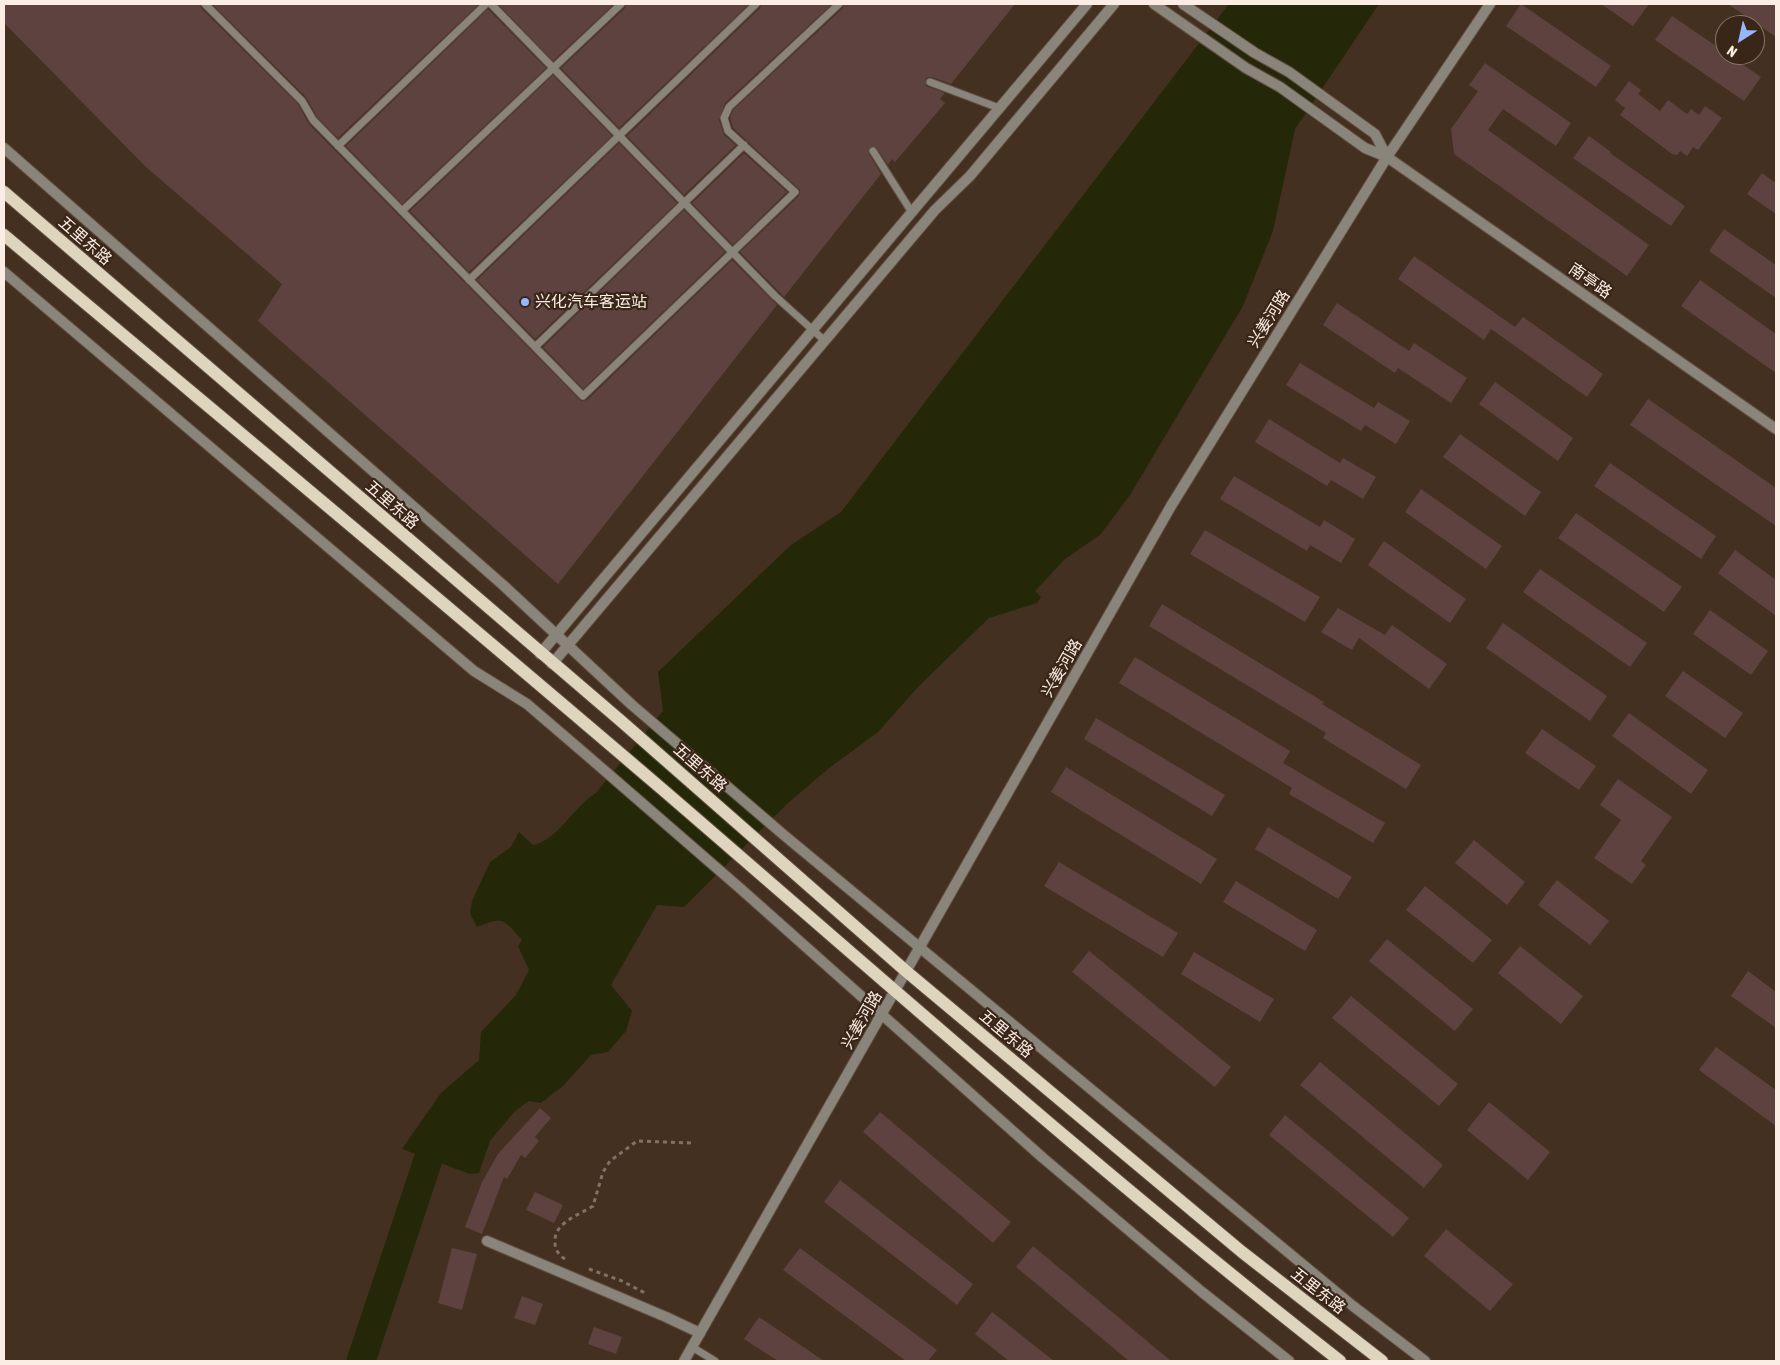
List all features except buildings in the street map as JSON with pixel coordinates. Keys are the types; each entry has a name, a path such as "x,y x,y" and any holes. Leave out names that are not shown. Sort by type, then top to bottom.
{"main road":[{"name":"五里东路","path":"4,192 621,722 907,972 1242,1252 1382,1361"},
{"path":"4,235 605,740 896,993 1225,1272 1340,1361"}],"street":[{"path":"540,654 1087,4"},
{"path":"552,664 935,210 970,176 1114,4"},
{"name":"南亭路","path":"1154,4 1246,68 1280,87 1365,148 1387,157 1776,429"},
{"path":"1183,4 1255,53 1289,72 1376,134 1387,157"},
{"name":"兴姜河路","path":"684,1361 896,993 1171,506 1387,157 1490,4"},
{"path":"4,148 503,585 632,705 785,836 1353,1306 1425,1361"},
{"path":"4,272 474,672 527,704 742,890 1043,1158 1202,1292 1289,1361"},
{"path":"487,1241 666,1316 700,1333"}],"lane":[{"path":"205,4 302,101 313,120 338,146 583,396 795,192 728,131 724,118 729,107 839,4"},
{"path":"338,146 486,4"},
{"path":"491,4 733,252 825,342"},
{"path":"402,211 555,68 620,4"},
{"path":"470,280 756,4"},
{"path":"930,82 999,108"},
{"path":"535,347 744,145"},
{"path":"873,151 912,211"},
{"path":"692,1347 715,1361"}],"path":[{"path":"570,1262 560,1256 555,1249 554,1240 558,1229 567,1220 593,1206 603,1172 617,1154 637,1141 692,1143"},
{"path":"588,1268 622,1281 647,1294"}],"shaded area":[{"path":"1229,4 1379,4 1295,129 1273,231 1243,306 1130,495 1100,535 1065,559 1035,591 1041,597 1037,603 989,618 919,686 878,732 828,769 788,803 684,907 657,905 611,985 632,1011 626,1031 608,1052 591,1055 563,1086 541,1103 529,1101 515,1111 490,1141 479,1173 470,1174 402,1149 441,1093 479,1060 481,1032 516,995 529,970 518,946 522,940 507,924 493,921 477,927 470,914 472,901 490,862 511,847 519,832 533,845 550,837 580,806 596,793 663,711 658,672 791,545 841,512"}],"waterway":[{"path":"361,1361 441,1121"}],"place":[{"name":"兴化汽车客运站","path":"525,302"}]}
